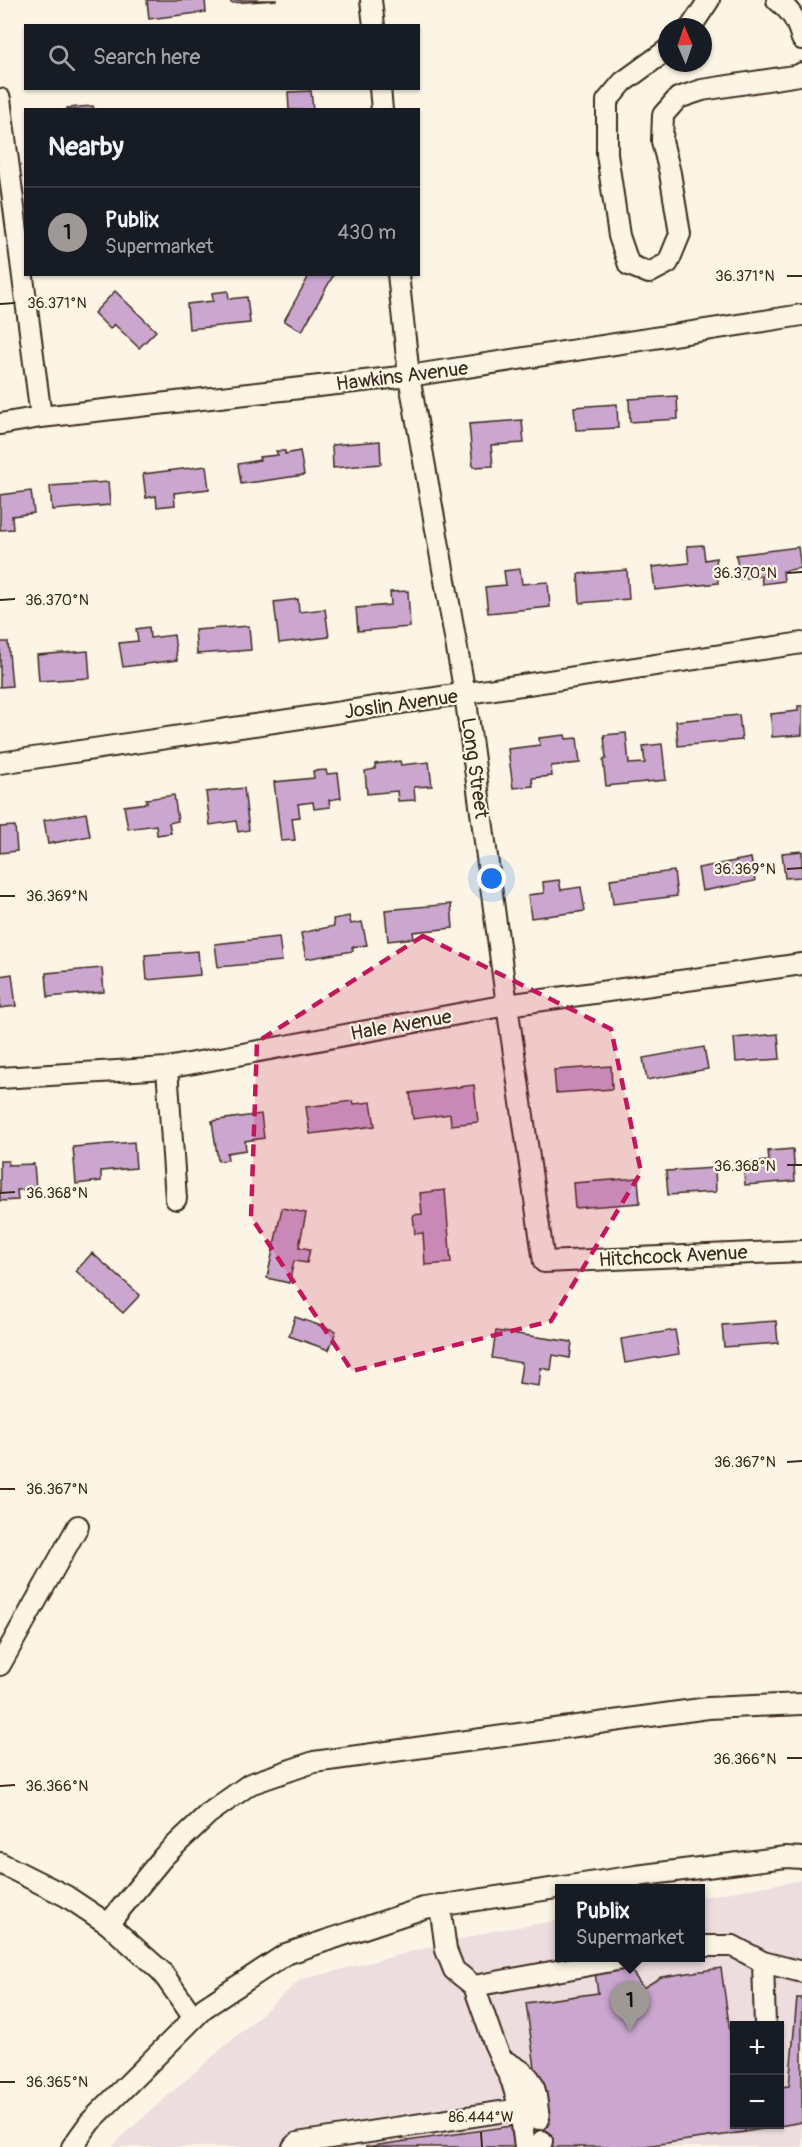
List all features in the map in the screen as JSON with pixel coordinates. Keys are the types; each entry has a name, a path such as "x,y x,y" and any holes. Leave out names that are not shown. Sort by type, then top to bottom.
{"street":[{"path":"371,0 374,24"},
{"path":"697,18 709,0"},
{"path":"777,0 791,11 798,22 802,39"},
{"path":"658,57 623,82 607,102 607,154 620,236 629,265 649,273 668,263 680,234 662,141 663,115 678,98 702,90 802,73"},
{"path":"380,90 382,108"},
{"path":"0,99 41,417"},
{"name":"Long Street","path":"398,276 409,376 465,694 544,1262"},
{"name":"Hawkins Avenue","path":"0,424 41,417 409,376 802,315"},
{"name":"Joslin Avenue","path":"0,763 802,643"},
{"name":"Hale Avenue","path":"0,1078 167,1068 507,1005 802,964"},
{"path":"167,1068 176,1199"},
{"name":"Hitchcock Avenue","path":"544,1262 802,1251"},
{"path":"0,1665 78,1526"},
{"path":"108,1924 164,1856 208,1814 250,1784 314,1762 708,1708 802,1704"},
{"path":"582,1884 786,1857 802,1858"},
{"path":"0,1863 66,1896 108,1924 161,1971 194,2018"},
{"path":"72,2147 90,2122 204,2008 285,1954 424,1908 555,1888"},
{"path":"440,1905 447,1950 454,1970 474,1986 512,2082 520,2109 536,2145"},
{"path":"705,1946 733,1946 763,1962 802,1972"},
{"path":"474,1986 606,1962"},
{"path":"763,1962 765,2021"},
{"path":"501,2059 526,2072 534,2086 539,2119"},
{"path":"293,2147 297,2143 520,2109"}],"highlighted area":[{"path":"423,936 611,1029 641,1172 551,1321 352,1371 251,1217 257,1042"}],"shaded area":[{"path":"802,1880 802,2147 113,2147 121,2137 300,1980 493,1931 555,1921 555,1962 705,1962 705,1896"}],"building":[{"path":"147,0 205,0 206,12 149,19"},
{"path":"231,0 277,0 231,3"},
{"path":"311,91 313,108 289,108 288,92"},
{"path":"93,106 94,108 67,108"},
{"path":"309,276 333,276 302,331 284,321"},
{"path":"115,291 156,331 139,348 114,324 110,329 94,313"},
{"path":"228,291 229,299 247,297 250,323 189,329 187,304 213,301 212,293"},
{"path":"677,396 678,419 630,422 629,399"},
{"path":"617,404 618,428 576,430 574,407"},
{"path":"522,420 524,443 491,445 493,466 473,467 469,424"},
{"path":"380,441 381,464 333,468 332,445"},
{"path":"276,451 285,451 285,454 300,451 304,475 241,484 238,464 260,460 259,457 278,455"},
{"path":"206,466 209,489 174,493 175,505 157,507 156,496 146,498 143,474"},
{"path":"108,482 110,505 52,510 50,486"},
{"path":"31,491 34,513 12,516 13,529 0,530 0,495"},
{"path":"703,545 705,560 716,558 718,583 655,590 652,567 689,563 687,546"},
{"path":"798,547 801,568 783,571 784,581 762,584 761,576 740,579 736,555"},
{"path":"520,569 522,584 548,582 550,607 488,613 485,587 506,585 504,571"},
{"path":"627,570 629,599 580,603 578,574"},
{"path":"408,591 410,627 358,631 356,608 391,605 390,592"},
{"path":"298,599 299,612 325,609 329,637 279,643 274,602"},
{"path":"249,626 251,650 197,654 195,630"},
{"path":"149,627 150,638 174,635 177,660 123,667 119,643 138,641 136,629"},
{"path":"0,642 8,642 12,686 0,687"},
{"path":"88,651 90,678 39,681 37,655"},
{"path":"798,706 802,706 802,735 772,737 771,714 798,711"},
{"path":"739,715 742,740 678,746 676,721"},
{"path":"626,733 629,764 645,763 643,746 662,744 666,780 606,786 603,760 606,759 604,735"},
{"path":"565,735 566,739 577,738 580,763 551,766 552,776 532,778 533,786 513,788 508,749 540,745 539,738"},
{"path":"400,761 401,765 429,762 432,786 414,787 415,800 398,801 397,791 367,794 365,771 375,769 375,764"},
{"path":"326,770 327,774 338,773 341,798 329,800 330,807 314,809 313,802 298,804 300,817 292,818 295,840 281,841 274,782 314,778 313,771"},
{"path":"244,788 249,830 238,832 236,821 210,825 206,792"},
{"path":"174,795 178,821 169,823 171,833 157,835 156,825 128,829 124,806 147,803 146,799"},
{"path":"86,813 90,836 48,844 44,820"},
{"path":"15,826 17,851 0,853 0,827"},
{"path":"802,851 802,877 785,878 782,853"},
{"path":"751,858 755,881 702,891 698,868"},
{"path":"674,871 677,896 613,904 610,879"},
{"path":"559,880 561,890 581,887 585,911 531,918 528,895 544,893 543,882"},
{"path":"451,904 453,928 413,932 414,938 388,941 385,910"},
{"path":"349,916 351,924 362,922 367,945 352,947 353,951 306,959 301,933 334,926 333,919"},
{"path":"279,937 282,961 218,967 215,944"},
{"path":"198,951 200,975 147,980 145,955"},
{"path":"102,968 104,992 48,997 46,973"},
{"path":"12,974 16,1006 0,1008 0,976"},
{"path":"778,1034 780,1059 736,1062 734,1038"},
{"path":"704,1047 708,1069 647,1080 643,1058"},
{"path":"611,1066 612,1089 556,1093 554,1070"},
{"path":"474,1085 478,1122 451,1125 450,1114 413,1119 410,1093"},
{"path":"353,1101 354,1104 371,1102 375,1126 310,1134 306,1107"},
{"path":"261,1114 264,1138 245,1141 246,1150 227,1153 228,1160 218,1161 212,1121"},
{"path":"134,1142 136,1168 101,1171 101,1181 76,1184 73,1147"},
{"path":"793,1149 795,1181 745,1185 743,1163 769,1161 768,1151"},
{"path":"0,1161 8,1161 8,1165 34,1164 36,1189 17,1190 18,1200 0,1201"},
{"path":"715,1168 716,1192 668,1195 666,1171"},
{"path":"638,1178 640,1203 575,1208 573,1183"},
{"path":"445,1190 451,1263 425,1265 423,1233 415,1234 413,1215 422,1214 420,1193"},
{"path":"282,1208 306,1213 299,1247 310,1249 307,1263 294,1261 289,1283 267,1278"},
{"path":"92,1253 140,1295 123,1313 76,1271"},
{"path":"295,1317 336,1331 329,1350 289,1336"},
{"path":"776,1321 778,1343 724,1347 722,1325"},
{"path":"675,1330 679,1354 625,1363 621,1339"},
{"path":"496,1331 572,1342 570,1358 553,1355 551,1370 541,1368 539,1386 519,1383 522,1363 492,1358"},
{"path":"629,1967 643,1988 661,1977 721,1968 730,2031 730,2129 745,2129 745,2132 638,2147 546,2147 526,2003 598,1993 595,1972"},
{"path":"797,1998 802,1998 802,2122 784,2125 784,2087 789,2086"},
{"path":"511,2126 514,2147 365,2147"},
{"path":"745,2129 762,2129 745,2132"}],"place":[{"name":"Publix","path":"630,2031"}]}
